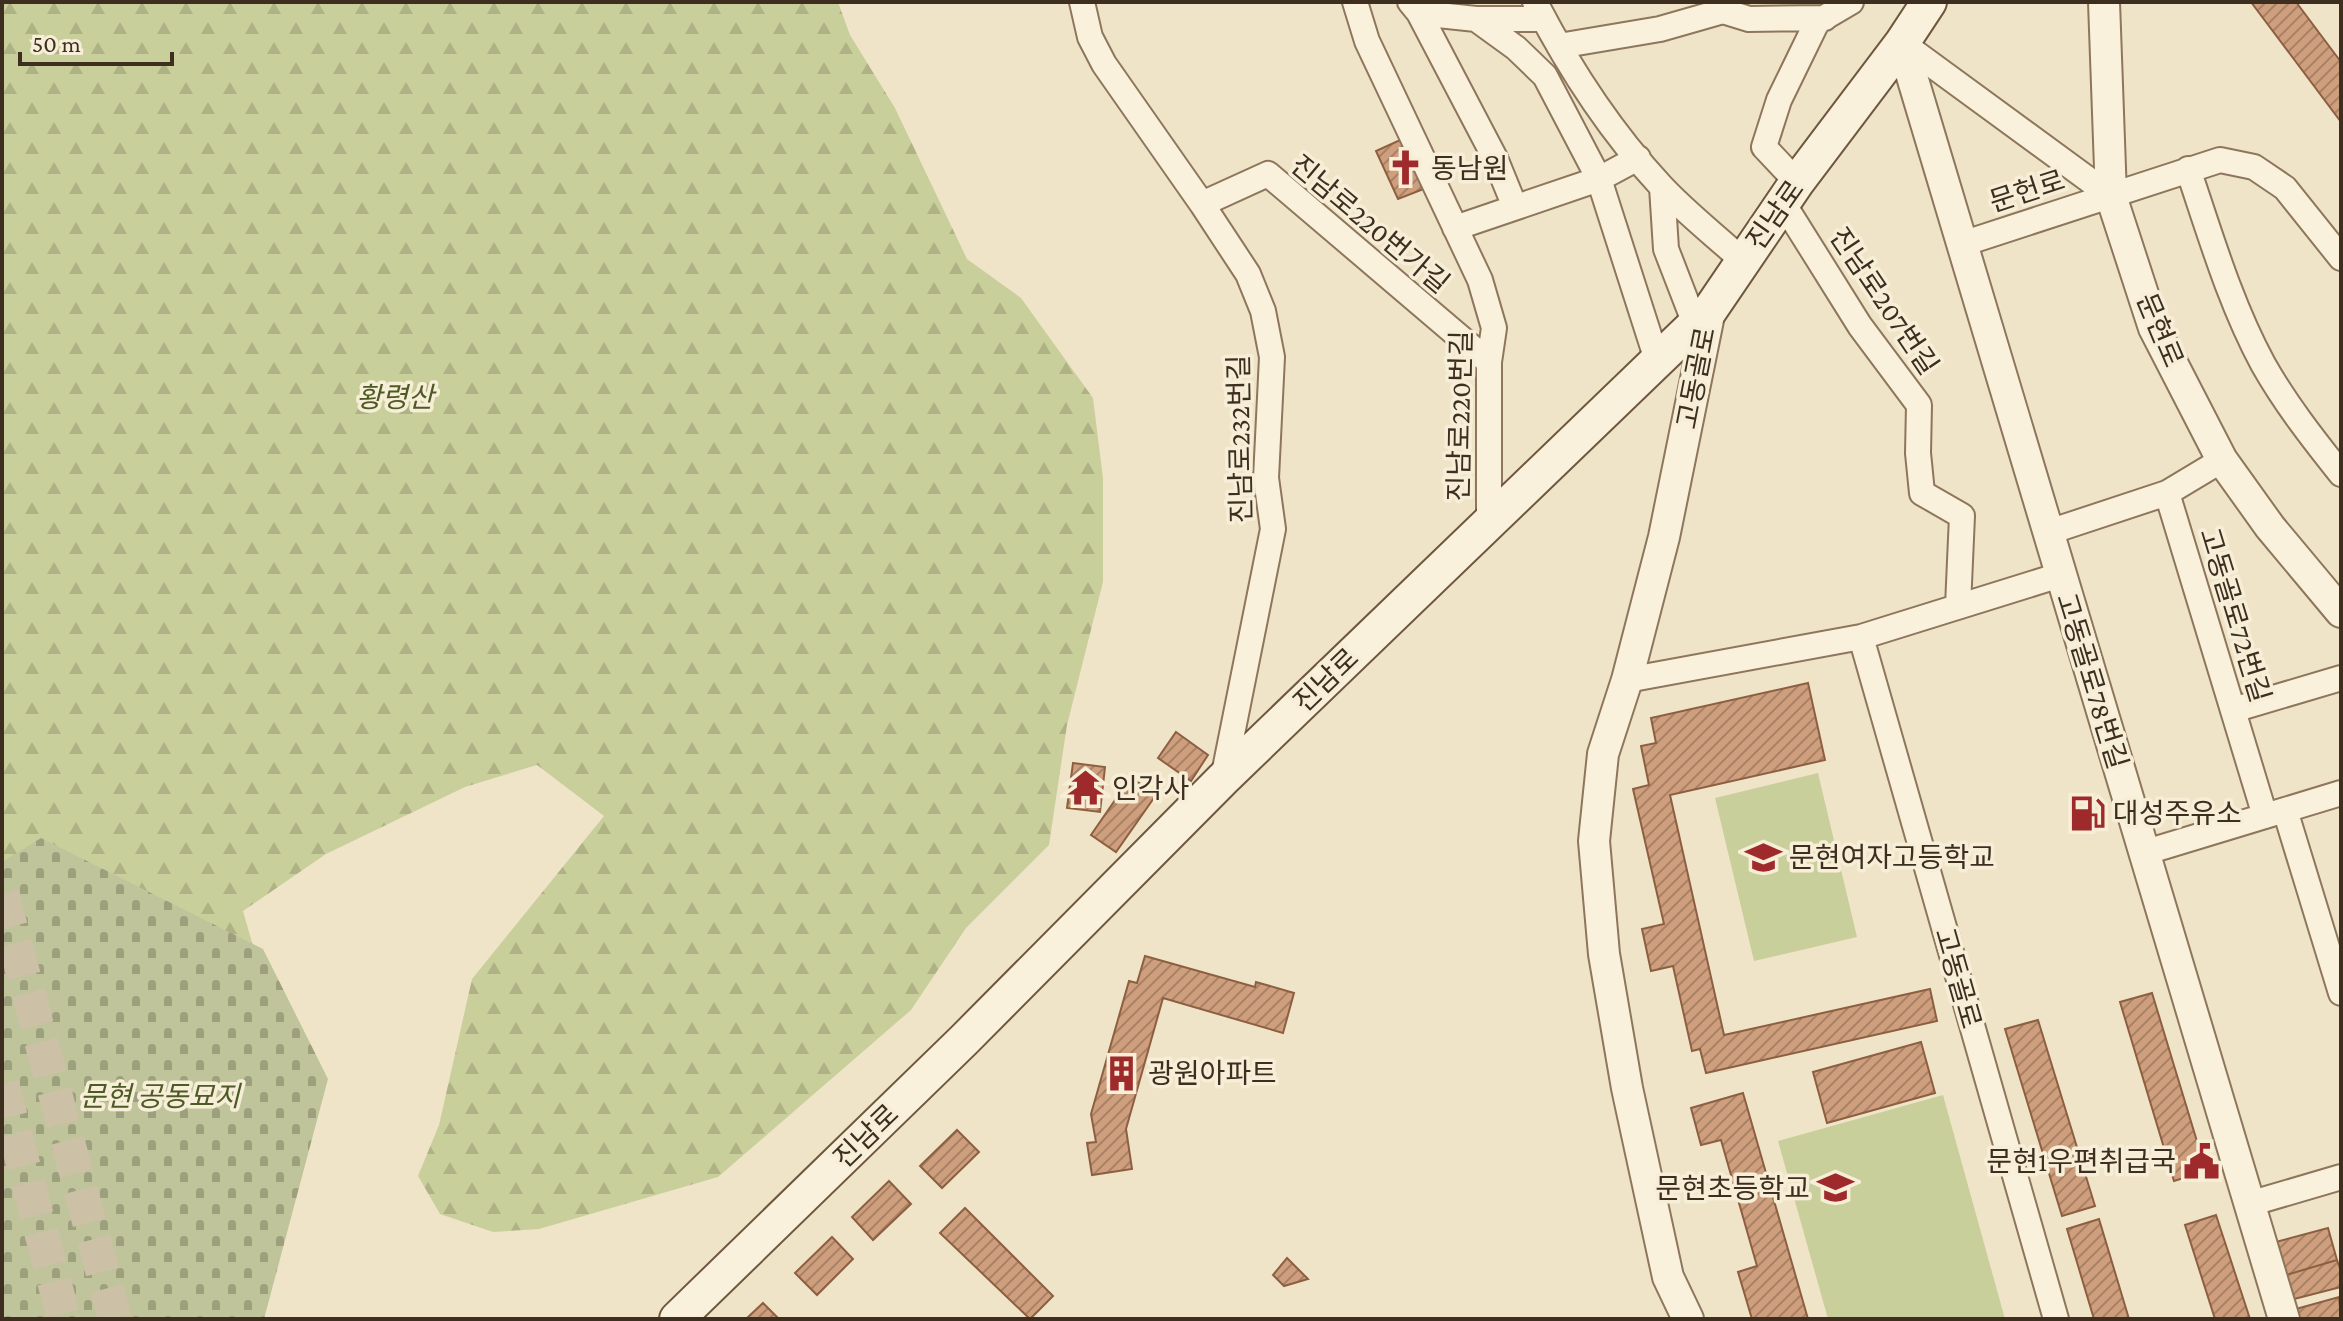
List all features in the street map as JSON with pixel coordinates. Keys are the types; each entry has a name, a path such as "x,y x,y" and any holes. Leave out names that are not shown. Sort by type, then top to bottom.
{"main road":[{"name":"진남로","path":"677,1319 964,1040 1223,779 1702,317 1929,2"}],"street":[{"name":"진남로232번길","path":"1082,2 1090,37 1104,64 1248,274 1263,311 1272,357 1266,478 1273,529 1223,779"},
{"name":"진남로220번길","path":"1355,2 1367,41 1489,304 1494,328 1489,362 1489,523"},
{"path":"1790,193 1764,147 1779,100 1817,22 1851,2"},
{"name":"문현로","path":"2104,2 2111,196 2154,328 2222,460 2270,527 2336,596"},
{"path":"1415,7 1495,158 1515,207"},
{"path":"1415,7 1539,10 1586,93 1638,158 1662,187 1743,261"},
{"path":"1479,10 1545,76 1599,179 1657,360"},
{"path":"1559,46 1660,29 1723,11 1749,19 1825,18"},
{"path":"1902,43 2111,196"},
{"name":"고동골로78번길","path":"1902,43 2284,1319"},
{"path":"1455,228 1599,179 1638,158"},
{"name":"문헌로","path":"1962,244 2220,160 2254,167 2285,188 2341,258"},
{"path":"2188,169 2223,273 2263,363 2306,431 2341,474"},
{"name":"진남로220번가길","path":"1202,204 1268,174 1489,362"},
{"path":"1662,187 1666,249 1702,317"},
{"name":"진남로207번길","path":"1790,193 1860,326 1919,405 1918,453 1922,493 1962,516 1958,606"},
{"name":"고동골로","path":"1688,1319 1668,1277 1627,1088 1604,954 1594,841 1603,754 1627,680 1664,537 1702,317"},
{"path":"2047,530 2167,493 2222,460"},
{"name":"고동골로72번길","path":"2167,493 2233,710 2275,813 2331,922 2341,993"},
{"path":"1627,680 1861,637 2060,575"},
{"name":"고동골로","path":"1861,637 2056,1319"},
{"path":"2233,710 2341,678"},
{"path":"2143,853 2341,793"},
{"path":"2249,1204 2341,1177"}],"green space":[{"name":"황령산","path":"2,2 838,2 850,35 895,108 967,259 1021,298 1093,398 1103,478 1103,582 1067,725 1049,845 966,928 911,1010 718,1177 539,1229 493,1232 440,1214 418,1176 439,1125 472,979 604,816 537,765 465,787 326,854 243,911 269,1002 2,1175"},
{"path":"1818,773 1857,937 1754,961 1715,798"},
{"name":"문현 공동묘지","path":"41,838 263,949 328,1079 264,1319 2,1319 2,862"},
{"path":"1943,1095 2005,1319 1828,1319 1778,1141"}],"building":[{"path":"2251,2 2296,2 2341,62 2341,122"},
{"name":"동남원","path":"1411,135 1434,185 1398,199 1376,151"},
{"path":"1808,683 1825,760 1670,795 1724,1035 1930,989 1937,1021 1706,1073 1700,1049 1692,1051 1673,966 1651,971 1642,929 1664,924 1633,789 1649,785 1641,746 1656,743 1651,718"},
{"path":"1176,732 1208,755 1191,781 1158,758"},
{"name":"인각사","path":"1073,763 1105,767 1100,812 1067,808"},
{"path":"1131,777 1156,795 1116,852 1091,835"},
{"name":"광원아파트","path":"1145,956 1255,987 1256,982 1294,993 1283,1033 1163,998 1126,1129 1132,1169 1092,1175 1087,1143 1096,1142 1091,1114 1129,981 1137,983"},
{"path":"2152,993 2206,1171 2174,1181 2120,1002"},
{"path":"2038,1020 2095,1206 2062,1216 2005,1029"},
{"path":"1921,1042 1935,1093 1827,1123 1813,1072"},
{"path":"1743,1093 1808,1319 1752,1319 1738,1272 1757,1266 1721,1140 1701,1145 1691,1108"},
{"path":"957,1130 979,1152 942,1188 920,1166"},
{"path":"889,1181 911,1204 873,1240 852,1217"},
{"path":"965,1208 1053,1296 1030,1319 940,1233"},
{"path":"2216,1215 2250,1319 2215,1319 2185,1225"},
{"path":"2099,1219 2129,1319 2094,1319 2067,1229"},
{"path":"2328,1228 2337,1260 2286,1275 2276,1242"},
{"path":"832,1237 853,1259 817,1295 795,1273"},
{"path":"1287,1258 1308,1279 1284,1286 1273,1275"},
{"path":"2337,1260 2341,1287 2294,1299 2286,1275"},
{"path":"2339,1297 2341,1319 2299,1319 2296,1309"},
{"path":"763,1303 779,1319 746,1319"}],"tunnel":[{"path":"2,894 115,1319"},
{"path":"2,1084 64,1319"}],"place":[{"name":"동남원","path":"1405,168"},
{"name":"인각사","path":"1086,788"},
{"name":"대성주유소","path":"2087,813"},
{"name":"문현여자고등학교","path":"1763,857"},
{"name":"광원아파트","path":"1122,1073"},
{"name":"문현1우편취급국","path":"2202,1161"},
{"name":"문현초등학교","path":"1836,1188"}]}
